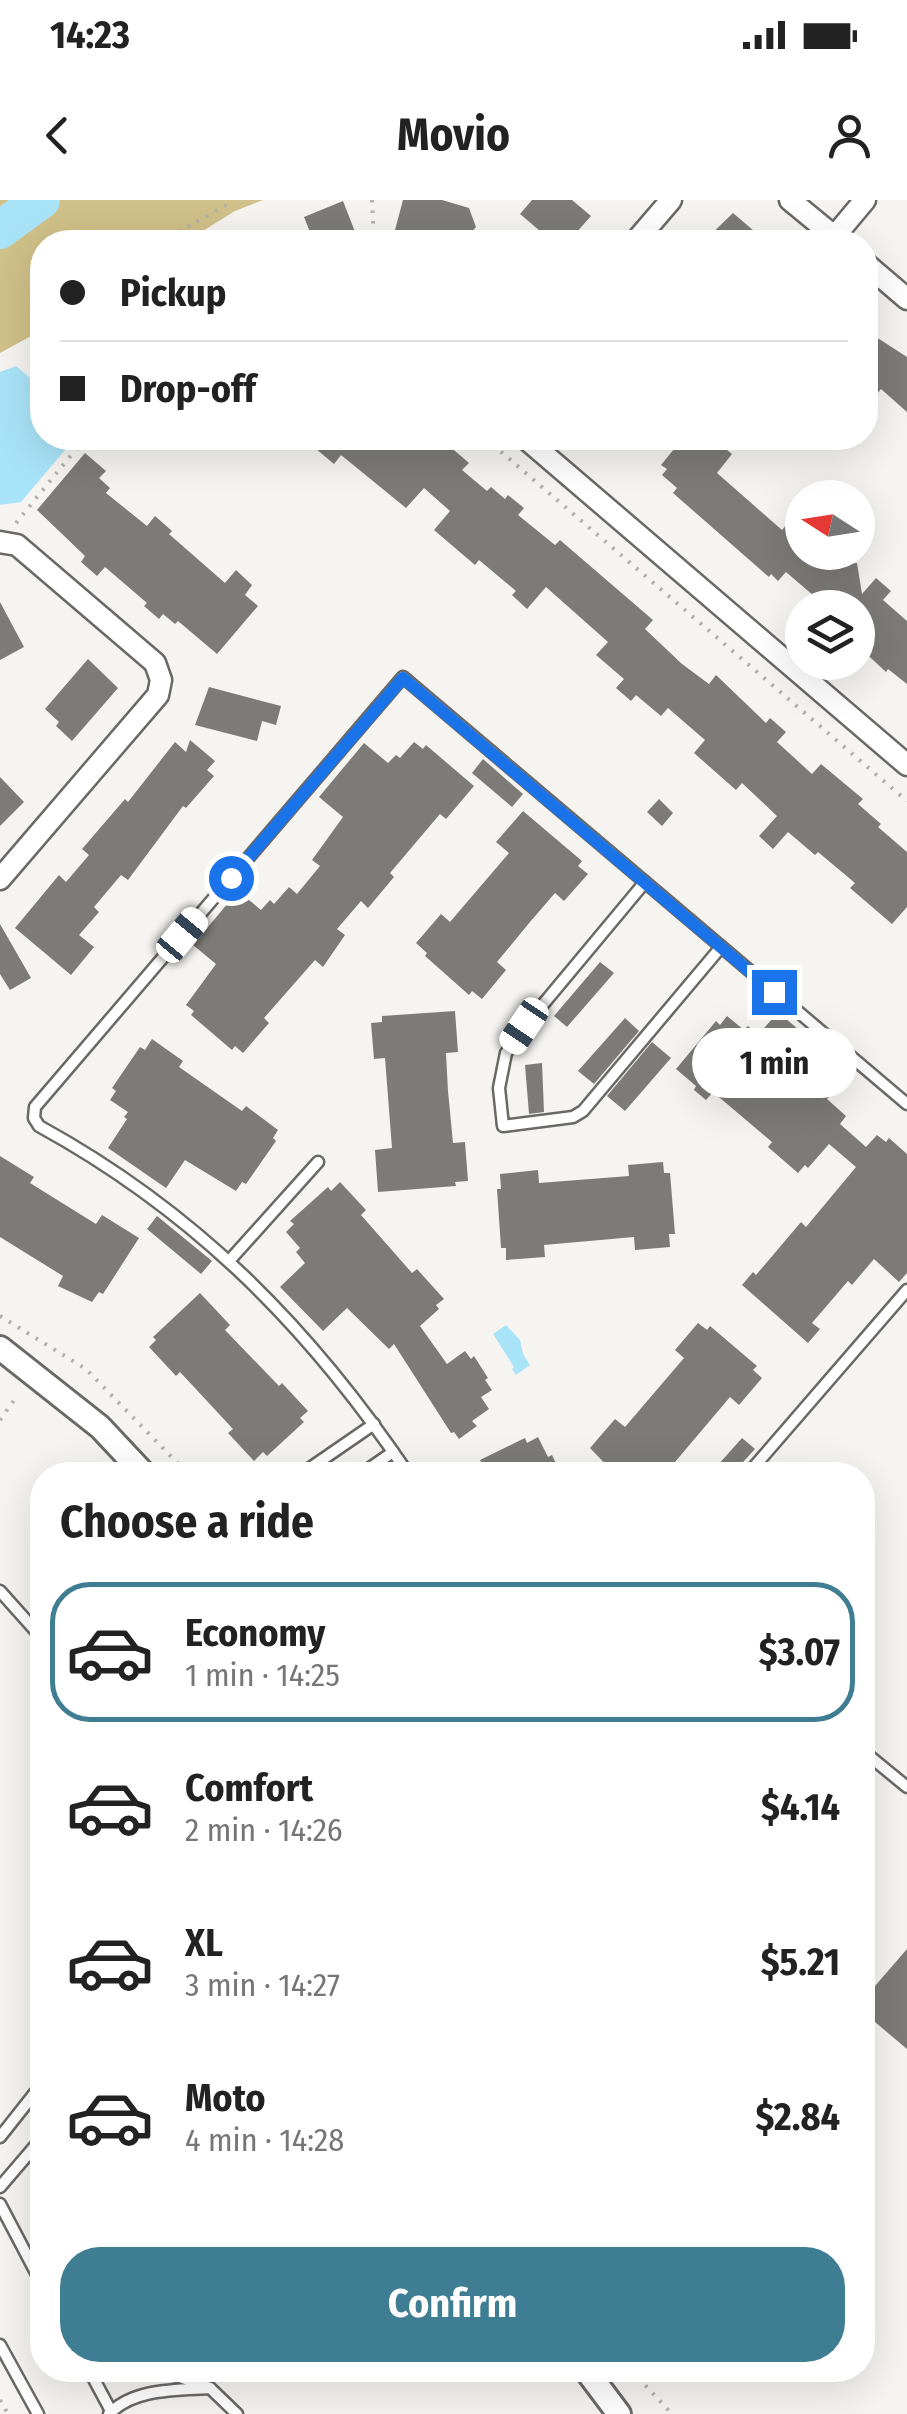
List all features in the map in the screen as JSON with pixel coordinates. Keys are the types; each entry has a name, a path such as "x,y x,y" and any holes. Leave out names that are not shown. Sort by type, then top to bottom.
{"street":[{"path":"645,230 671,200"},
{"path":"790,200 826,230"},
{"path":"845,230 865,200"},
{"path":"878,274 907,299"},
{"path":"539,450 907,766"},
{"path":"0,879 158,695 160,680 154,663 7,534"},
{"path":"0,1348 100,1427 133,1462"},
{"path":"595,2382 619,2414"}],"lane":[{"path":"400,1462 295,1325 229,1260 140,1189 39,1126 34,1118 35,1106 403,678 907,1104"},
{"path":"645,882 524,1026 506,1053 500,1088 503,1126 573,1118 583,1111 721,947"},
{"path":"229,1260 318,1162"},
{"path":"758,1462 907,1290"},
{"path":"319,1462 374,1424"},
{"path":"379,1462 393,1452"},
{"path":"0,1591 30,1625"},
{"path":"875,1761 907,1787"},
{"path":"0,2137 30,2099"},
{"path":"2,2183 30,2153"},
{"path":"0,2204 30,2261"},
{"path":"0,2346 38,2414"},
{"path":"95,2382 110,2412 122,2403 154,2392 210,2388"},
{"path":"194,2382 210,2388 236,2414"}],"path":[{"path":"182,230 230,200"},
{"path":"372,200 373,230"},
{"path":"7,534 75,450"},
{"path":"499,450 907,801"},
{"path":"0,1316 86,1369 176,1462"},
{"path":"0,1420 17,1396"},
{"path":"642,2382 672,2414"},
{"path":"0,2400 4,2411"}],"shaded area":[{"path":"0,200 263,200 204,230 30,230 30,337 0,353"}],"water":[{"path":"16,366 30,378 30,450 65,450 21,502 0,505 0,372"},
{"path":"506,1325 520,1340 530,1365 516,1375 493,1334"}],"building":[{"path":"403,200 442,200 469,208 476,227 473,230 395,230"},
{"path":"532,200 572,200 591,216 579,230 539,230 520,214"},
{"path":"343,201 354,230 309,230 304,217"},
{"path":"733,213 753,230 715,230"},
{"path":"878,338 907,357 907,412 881,389 878,393"},
{"path":"317,450 454,450 469,463 462,470 487,491 491,487 505,499 508,495 524,508 518,515 555,545 560,540 653,620 645,629 682,664 709,684 716,675 766,723 770,718 786,732 777,742 812,774 821,764 863,799 858,804 907,852 907,907 892,924 850,888 855,883 788,832 773,849 759,836 777,816 742,783 736,790 694,753 705,740 668,708 661,716 636,695 631,701 616,688 624,679 596,655 608,642 546,587 527,609 512,595 516,591 479,560 475,565 434,530 450,511 424,488 406,508 341,455 334,464"},
{"path":"673,450 727,450 732,454 717,473 782,530 785,526 785,570 858,570 861,590 807,590 786,572 778,581 771,574 769,577 673,493 677,488 662,475 667,469 661,465"},
{"path":"85,453 106,471 99,478 110,488 106,493 147,526 155,516 172,531 169,534 225,583 236,570 252,585 245,595 258,606 217,654 178,621 175,624 163,614 159,619 144,606 147,603 105,567 97,576 81,562 85,556 37,510"},
{"path":"876,578 891,591 883,600 907,621 907,684 888,669 886,672 875,662 875,590 866,590"},
{"path":"0,602 24,647 0,660"},
{"path":"88,659 118,688 72,741 45,709"},
{"path":"209,687 281,706 276,725 262,721 257,741 195,725"},
{"path":"190,740 215,761 207,770 214,776 186,808 183,806 128,880 121,875 94,907 99,912 79,935 94,947 71,975 15,928 59,875 66,882 89,855 82,849 125,799 128,802 175,742 186,752"},
{"path":"414,742 423,749 426,745 474,786 446,819 440,814 390,873 394,877 368,908 361,901 337,929 345,935 323,967 315,960 264,1018 269,1023 243,1053 235,1046 232,1050 191,1015 194,1011 186,1005 216,964 193,945 238,891 261,910 270,900 274,904 289,887 297,894 320,866 312,860 343,817 319,797 364,743 388,763 396,755 400,758"},
{"path":"483,759 523,794 512,807 472,773"},
{"path":"0,777 24,802 0,826"},
{"path":"659,799 673,813 662,826 647,812"},
{"path":"523,811 582,861 578,866 588,874 564,901 555,893 530,922 497,962 506,970 482,999 472,991 469,995 416,943 441,914 450,922 509,853 496,842"},
{"path":"0,924 31,978 10,990 0,974"},
{"path":"600,962 614,973 567,1027 554,1016"},
{"path":"455,1011 458,1052 446,1053 448,1091 453,1143 465,1142 468,1181 455,1182 456,1186 378,1192 375,1150 392,1148 385,1058 374,1059 371,1023 382,1022 382,1016"},
{"path":"778,1012 819,1047 799,1070 830,1096 827,1099 846,1116 840,1124 866,1147 877,1135 886,1142 889,1138 907,1154 907,1273 899,1282 874,1259 852,1285 848,1281 812,1323 820,1329 808,1343 742,1285 753,1272 756,1275 801,1222 806,1227 856,1167 829,1144 808,1168 805,1165 798,1173 768,1147 772,1142 713,1092 706,1100 676,1069 716,1021 720,1025 727,1016 744,1030 748,1026 758,1035"},
{"path":"625,1018 639,1031 594,1084 578,1071"},
{"path":"152,1039 183,1061 179,1067 242,1111 246,1106 278,1130 273,1138 276,1141 246,1184 242,1182 236,1191 185,1160 166,1188 108,1148 128,1112 110,1100 116,1091 112,1088 140,1047 145,1050"},
{"path":"652,1042 671,1058 625,1111 607,1096"},
{"path":"542,1063 544,1112 529,1114 525,1065"},
{"path":"0,1156 34,1177 30,1183 96,1224 102,1215 139,1238 103,1294 99,1292 92,1302 58,1286 63,1276 0,1237"},
{"path":"663,1162 664,1173 670,1173 675,1234 669,1234 670,1247 635,1250 634,1237 544,1245 545,1257 506,1260 506,1248 501,1248 497,1189 501,1189 500,1174 538,1170 539,1183 629,1176 628,1165"},
{"path":"340,1182 366,1210 361,1215 412,1273 417,1269 444,1299 420,1326 447,1364 465,1351 471,1359 474,1356 488,1378 485,1380 492,1390 481,1397 489,1409 472,1421 477,1426 459,1439 451,1433 394,1344 389,1349 347,1308 323,1331 280,1287 305,1263 296,1252 300,1248 286,1232 294,1224 290,1221 328,1187 331,1191"},
{"path":"157,1216 212,1261 201,1274 147,1229"},
{"path":"200,1293 230,1325 225,1330 308,1411 300,1418 304,1422 267,1456 263,1452 254,1461 228,1433 233,1429 180,1372 176,1376 149,1347 156,1340 153,1337"},
{"path":"698,1323 707,1330 710,1326 757,1366 753,1370 762,1378 739,1405 730,1397 675,1462 603,1462 590,1448 615,1419 625,1427 684,1358 675,1350"},
{"path":"538,1437 548,1457 552,1455 555,1462 480,1460 525,1438 527,1443"},
{"path":"742,1438 755,1449 743,1462 721,1462"},
{"path":"907,1949 907,2049 875,2022 875,1986"}],"waterway":[{"path":"0,230 41,200"}],"route":[{"path":"231,878 403,678 774,992"}]}
